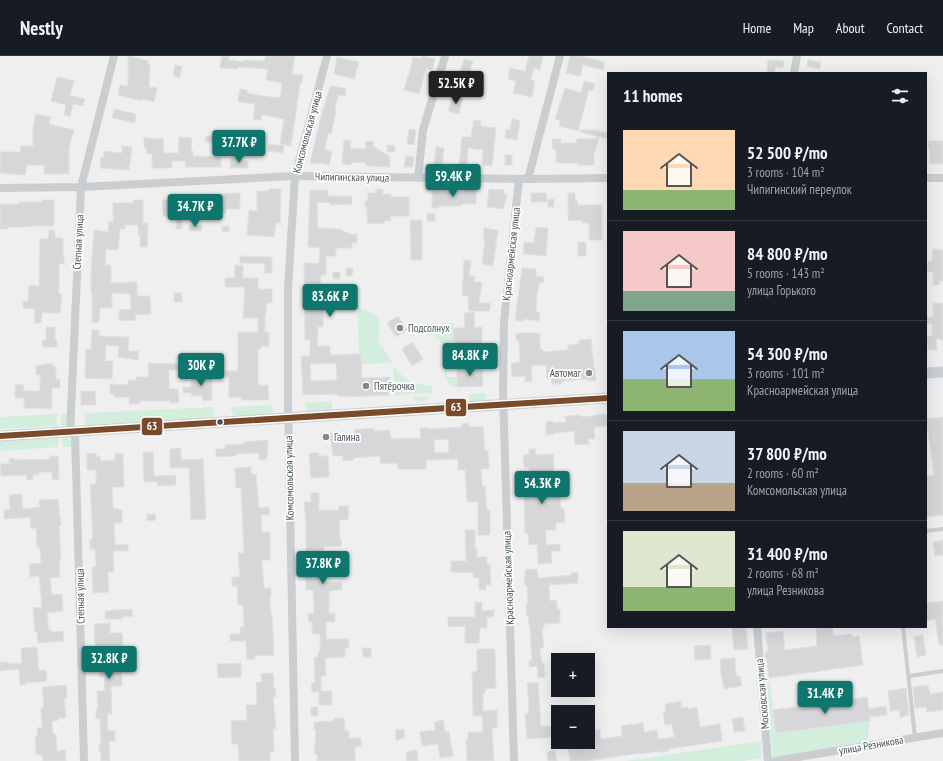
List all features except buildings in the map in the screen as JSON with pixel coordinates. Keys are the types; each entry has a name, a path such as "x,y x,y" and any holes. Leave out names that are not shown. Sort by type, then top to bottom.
{"main road":[{"path":"927,374 943,372"},
{"path":"0,436 607,398"}],"street":[{"name":"Степная улица","path":"84,761 73,432 81,187 114,56"},
{"name":"Комсомольская улица","path":"295,761 288,419 288,286 295,176 327,56"},
{"path":"418,178 424,130 445,56"},
{"name":"Красноармейская улица","path":"514,761 503,404 504,322 524,179 560,56"},
{"path":"794,72 797,56"},
{"name":"Чипигинская улица","path":"0,188 81,187 295,176 524,179 607,178"},
{"path":"927,178 943,178"},
{"name":"Московская улица","path":"756,628 768,761"},
{"name":"улица Резникова","path":"775,761 943,733"}],"lane":[{"path":"927,531 943,529"},
{"path":"903,628 915,737"},
{"path":"909,676 943,671"}],"green space":[{"path":"357,306 379,317 379,338 377,339 381,348 383,347 392,363 361,364 359,354"},
{"path":"453,323 454,354 446,355 447,377 457,377 457,387 451,386 445,376 440,341 433,335 415,334 412,325"},
{"path":"393,365 401,375 410,381 431,386 433,393 395,395"},
{"path":"486,393 486,401 469,402 469,394"},
{"path":"428,396 426,401 416,402 414,400 414,397"},
{"path":"332,401 332,411 306,412 305,403"},
{"path":"272,405 273,414 234,417 230,407"},
{"path":"215,407 212,418 85,425 85,413"},
{"path":"57,414 57,426 0,429 0,417"},
{"path":"61,414 67,414 67,423 64,426 61,426"},
{"path":"62,437 68,437 71,441 72,447 63,447"},
{"path":"58,438 58,447 0,451 0,441"},
{"path":"769,678 776,733 870,721 867,742 773,757 765,679"},
{"path":"761,741 761,758 743,761 626,761"}],"transit line":[{"name":"63","path":"0,436 607,398"}],"place":[{"name":"Подсолнух","path":"400,328"},
{"name":"Автомаг","path":"589,373"},
{"name":"Пятёрочка","path":"366,386"},
{"name":"Галина","path":"326,437"}]}
